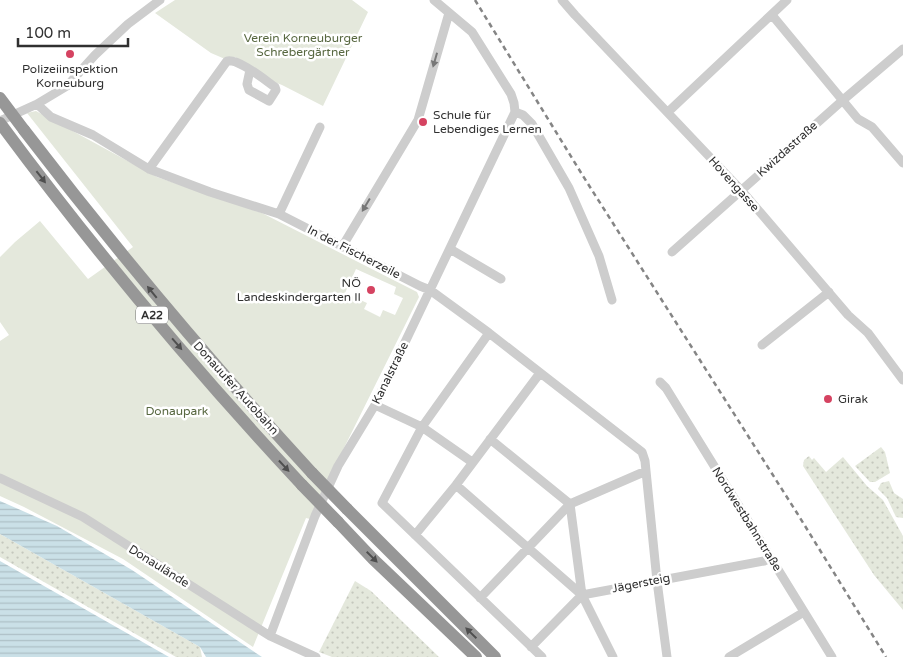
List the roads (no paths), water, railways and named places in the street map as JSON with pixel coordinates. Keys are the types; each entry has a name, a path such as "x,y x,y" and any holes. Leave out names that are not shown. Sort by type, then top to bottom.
{"highway":[{"name":"Donauufer Autobahn","path":"0,98 91,216 164,306 312,473 495,657"},
{"name":"Donauufer Autobahn","path":"0,122 11,139 78,224 150,312 302,485 373,559 476,657"}],"street":[{"path":"0,122 37,104 67,86 148,3 160,0"},
{"path":"434,0 472,32 511,94 515,112 532,124 569,188 596,250 612,300"},
{"name":"Hovengasse","path":"562,0 741,190 848,316 868,333 877,348 902,377"},
{"path":"668,112 787,0"},
{"path":"342,247 418,120 449,13"},
{"path":"772,15 858,118 872,127 903,163"},
{"name":"Kwizdastraße","path":"672,252 903,49"},
{"path":"149,169 227,61 234,60 250,70"},
{"name":"In der Fischerzeile","path":"37,104 51,117 93,135 149,169 210,192 279,214 430,290 489,333 642,452 646,471"},
{"name":"Kanalstraße","path":"270,636 315,516 338,466 375,404 515,112"},
{"path":"279,214 320,127"},
{"path":"450,249 501,279"},
{"path":"762,345 828,292"},
{"path":"489,333 422,427 382,503 542,657"},
{"path":"415,535 456,485 540,373"},
{"name":"Nordwestbahnstraße","path":"660,382 666,388 832,657"},
{"path":"375,404 422,427 472,462"},
{"path":"490,439 570,504 582,594 613,657"},
{"path":"480,598 570,504 646,471 667,657"},
{"name":"Donaulände","path":"0,478 83,517 270,636 316,657"},
{"path":"456,485 582,594"},
{"name":"Jägersteig","path":"582,594 764,561 771,558"},
{"path":"532,647 582,594"},
{"path":"729,657 804,612"}],"water":[{"path":"0,501 57,526 132,570 262,657 206,657 200,647 0,534"},
{"path":"0,561 169,657 0,657"}],"railway":[{"path":"475,0 583,176 886,657"}],"place":[{"name":"Polizeiinspektion Korneuburg","path":"70,54"},
{"name":"Schule für Lebendiges Lernen","path":"423,122"},
{"name":"NÖ Landeskindergarten II","path":"371,290"},
{"name":"Girak","path":"828,399"}],"park label":[{"name":"Verein Korneuburger Schrebergärtner","path":"303,45"},
{"name":"Donaupark","path":"177,411"}]}
